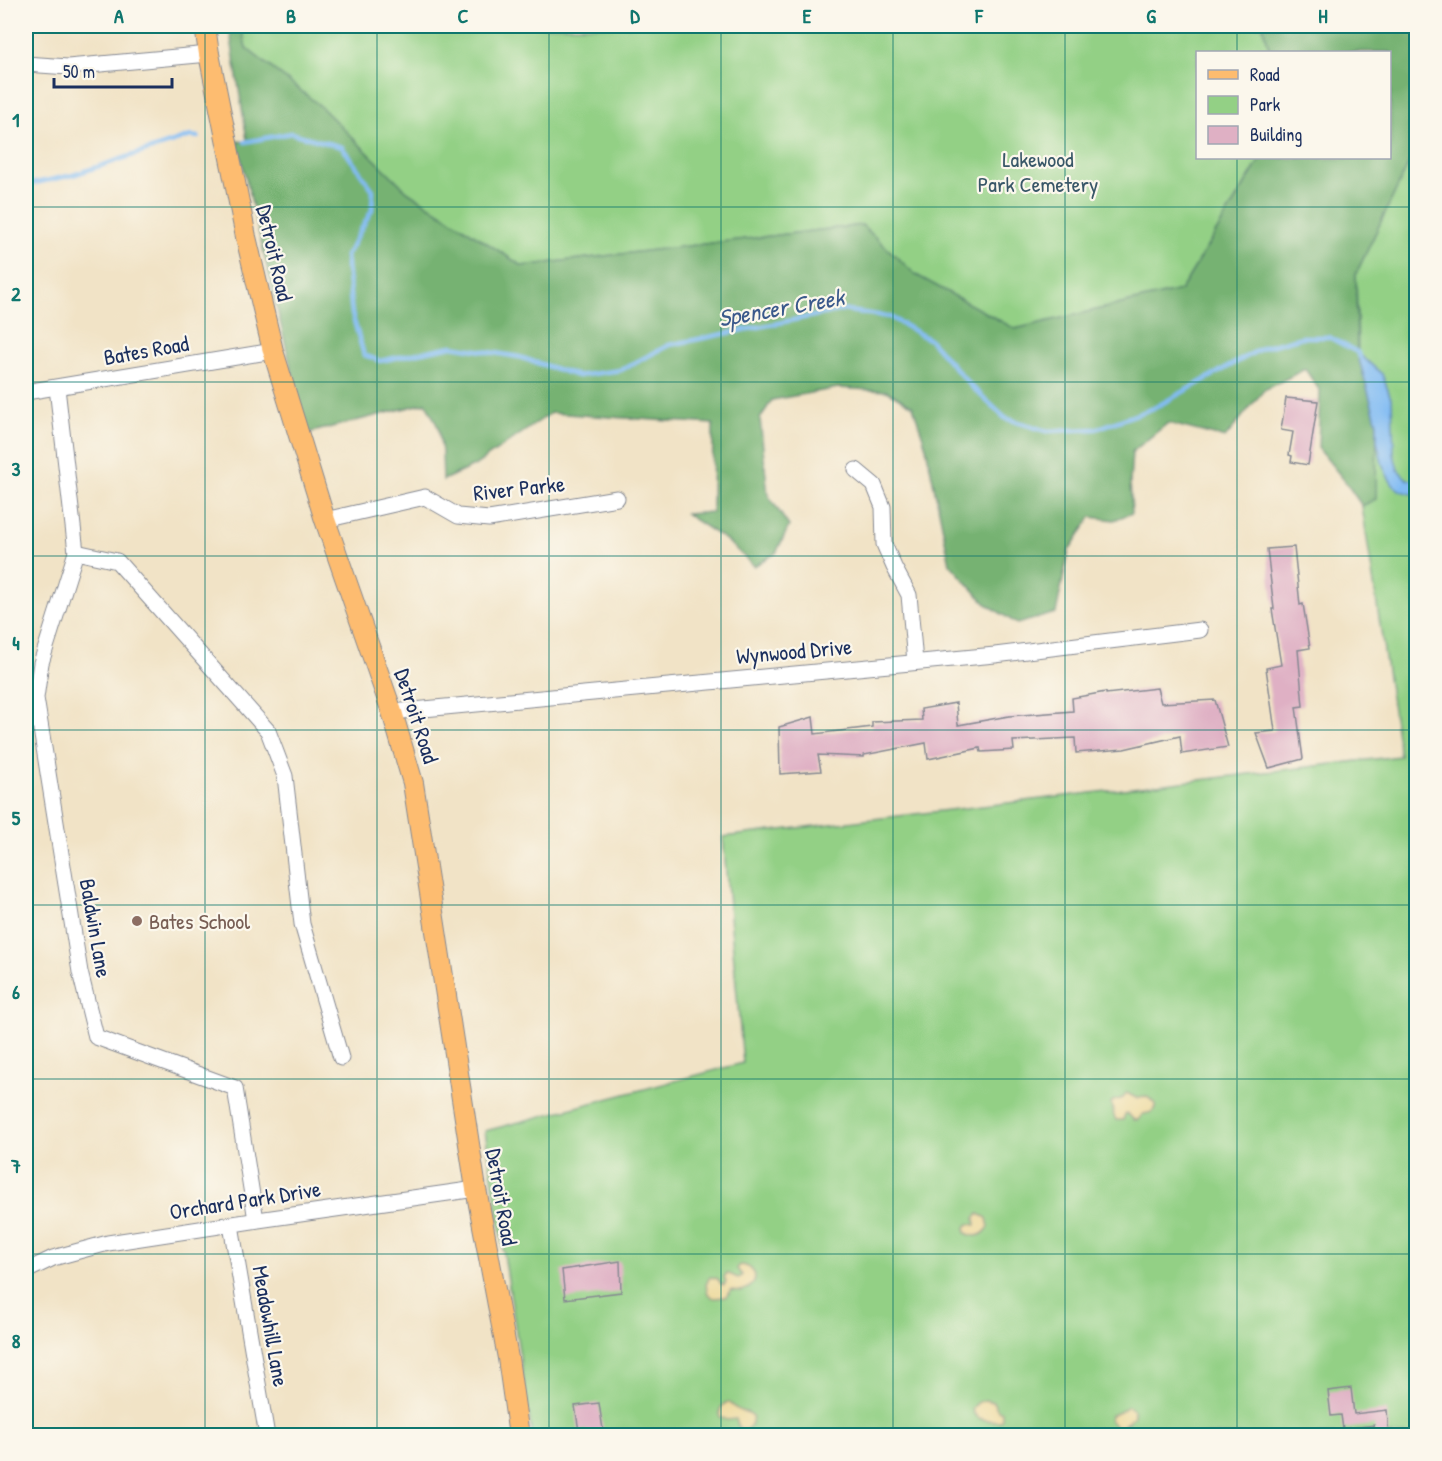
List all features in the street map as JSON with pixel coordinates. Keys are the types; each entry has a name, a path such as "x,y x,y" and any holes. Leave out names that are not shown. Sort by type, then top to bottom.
{"main road":[{"name":"Detroit Road","path":"205,26 246,237 273,351 325,520 392,712 413,783 476,1189 508,1358 519,1436"}],"street":[{"path":"26,64 68,67 209,54"},
{"name":"Bates Road","path":"26,392 273,351"},
{"name":"Baldwin Lane","path":"57,388 76,552 41,663 36,698 80,972 96,1037 235,1088 256,1220"},
{"path":"856,470 874,485 883,507 884,544 909,595 915,662"},
{"name":"River Parke","path":"325,520 425,497 458,516 482,519 617,498"},
{"path":"76,552 117,561 268,731 285,776 302,924 341,1058"},
{"name":"Wynwood Drive","path":"392,712 995,655 1200,630"},
{"name":"Orchard Park Drive","path":"26,1271 53,1258 108,1243 476,1189"},
{"name":"Meadowhill Lane","path":"231,1225 267,1436"},
{"path":"26,1431 26,1436"}],"green space":[{"path":"229,26 241,26 246,48 319,105 407,191 522,266 862,225 916,275 1015,329 1181,290 1260,159 1391,159 1391,51 1270,51 1263,26 1416,26 1416,148 1356,274 1357,352 1377,423 1376,499 1362,506 1318,448 1320,391 1305,369 1264,390 1225,438 1168,423 1132,452 1130,482 1132,513 1114,520 1091,517 1069,550 1056,613 1017,624 985,603 950,564 926,447 913,406 887,391 838,388 772,400 760,419 768,495 789,526 776,553 754,566 726,540 686,514 712,512 713,424 551,413 474,466 443,480 438,427 426,403 308,433 237,141 245,142 273,136 247,140"},
{"name":"Lakewood Park Cemetery","path":"241,26 1263,26 1270,51 1196,51 1196,159 1260,159 1181,290 1015,329 916,275 862,225 522,266 407,191 319,105 246,48"},
{"path":"1416,148 1416,1435 532,1435 485,1131 743,1063 723,837 1400,756 1362,506 1356,274"}],"sand":[{"path":"1127,1093 1136,1098 1144,1096 1149,1098 1155,1104 1154,1109 1150,1113 1143,1114 1138,1120 1134,1120 1127,1113 1123,1120 1116,1120 1111,1103 1123,1098"},
{"path":"979,1214 987,1218 989,1227 979,1236 966,1233 965,1227 968,1224 976,1225 975,1218"},
{"path":"741,1265 752,1269 754,1273 754,1282 751,1286 741,1291 731,1290 726,1297 714,1298 708,1294 706,1285 709,1278 718,1279 724,1285 726,1282 724,1277 727,1273 741,1277 737,1269"},
{"path":"985,1400 993,1402 1002,1412 1000,1421 983,1420 976,1416 972,1409"},
{"path":"728,1402 752,1415 748,1428 740,1430 736,1419 727,1420 720,1417 721,1408"},
{"path":"1127,1406 1133,1410 1134,1416 1122,1426 1116,1426 1110,1419 1111,1415"}],"water":[{"path":"1357,352 1382,374 1392,401 1394,455 1398,470 1407,479 1416,481 1416,495 1401,491 1393,485 1382,463 1377,441 1377,423"}],"building":[{"path":"1286,398 1318,401 1308,465 1291,462 1292,456 1289,455 1293,432 1281,430"},
{"path":"1294,547 1300,605 1303,604 1310,648 1298,650 1303,706 1296,707 1303,759 1269,768 1256,733 1275,731 1266,668 1281,665 1272,609 1274,609 1267,549"},
{"path":"1157,688 1161,703 1215,700 1228,747 1182,754 1180,736 1124,749 1076,753 1075,738 1013,741 1014,750 981,752 980,748 928,759 926,743 864,755 864,757 818,755 821,771 780,774 779,727 813,717 815,734 872,727 872,722 922,720 921,709 956,703 958,725 1009,716 1073,711 1072,698 1106,692 1106,694"},
{"path":"620,1261 621,1292 565,1299 562,1270"},
{"path":"1351,1388 1354,1414 1387,1410 1389,1436 1375,1436 1374,1425 1343,1429 1341,1415 1331,1416 1328,1391"},
{"path":"599,1403 604,1436 587,1436 586,1430 579,1431 575,1406"}],"waterway":[{"name":"Spencer Creek","path":"245,142 291,133 342,147 373,190 372,210 346,256 352,314 364,355 380,361 452,346 519,357 578,376 621,370 669,345 843,310 890,317 930,340 971,386 1005,418 1046,431 1096,429 1154,408 1262,348 1302,337 1329,337 1357,352 1360,357"},
{"name":"Spencer Creek","path":"26,185 73,175 191,136 198,137"}],"place":[{"name":"Bates School","path":"137,921"}]}
